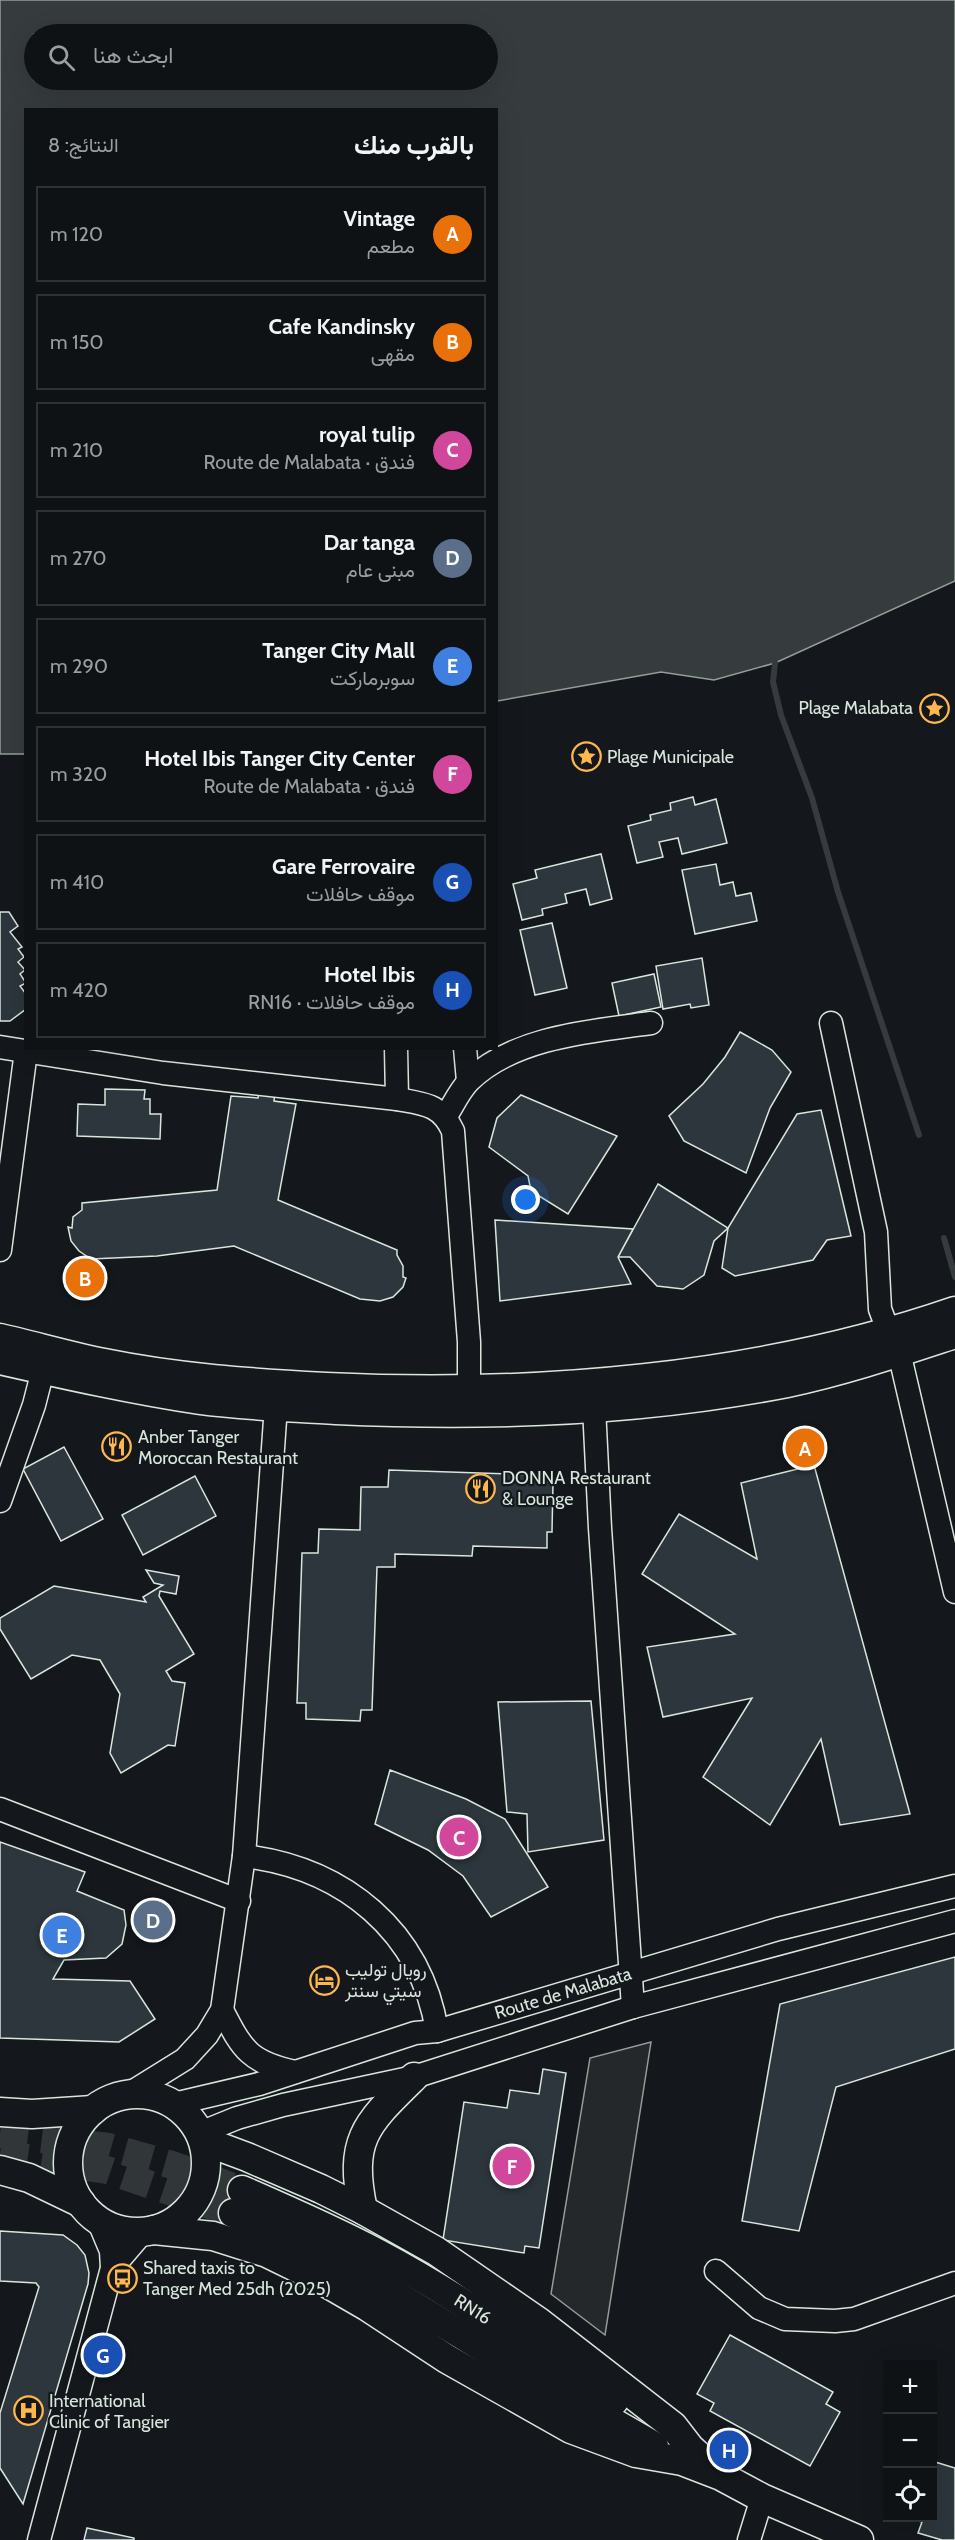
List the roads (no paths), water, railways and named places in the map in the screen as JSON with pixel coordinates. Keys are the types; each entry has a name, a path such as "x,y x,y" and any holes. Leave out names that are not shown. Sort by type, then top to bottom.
{"main road":[{"path":"0,1360 200,1400 276,1406 471,1413 594,1407 642,1403 786,1383 847,1368 955,1311"},
{"path":"0,1338 104,1363 237,1381 360,1389 469,1390 581,1384 713,1368 854,1342 955,1335"},
{"path":"363,2210 356,2180 358,2156 364,2133 377,2113 414,2077"},
{"name":"RN16","path":"90,2211 71,2185 68,2164 70,2144 79,2125 93,2110 109,2100 143,2094 159,2097 174,2104 189,2116 202,2137 363,2210 436,2252 539,2322 673,2426 686,2455"},
{"name":"RN16","path":"0,2112 32,2114 93,2110"},
{"path":"148,2232 172,2223 187,2211 198,2196 206,2169 202,2137"},
{"path":"0,2170 29,2178 90,2211 119,2231 213,2236 267,2253 358,2301 447,2359 571,2429 636,2454 686,2455"},
{"name":"RN16","path":"238,2201 325,2226 380,2254 461,2302 686,2455 721,2476 762,2498 860,2540"}],"street":[{"path":"446,1116 468,1081 508,1052 584,1032 651,1023"},
{"path":"831,1023 876,1232 880,1309 905,1339 955,1592"},
{"path":"0,1047 207,1078 422,1103 446,1116 453,1131 469,1342 469,1390"},
{"path":"396,1050 397,1100"},
{"path":"465,1050 468,1081"},
{"path":"0,1250 26,1051"},
{"path":"0,1501 34,1405 43,1370"},
{"path":"127,2095 185,2059 207,2035 222,2010 244,1856 276,1406"},
{"path":"594,1407 633,2007"},
{"path":"0,1809 239,1901"},
{"path":"244,1856 270,1859 327,1879 351,1894 385,1923 410,1956 426,1984 433,2006 437,2031"},
{"name":"Route de Malabata","path":"174,2104 231,2092 415,2033 437,2031 778,1929 955,1886"},
{"name":"Route de Malabata","path":"202,2137 237,2118 283,2105 414,2077 633,2007 955,1921"},
{"path":"222,2010 235,2035 256,2060 271,2067 295,2072"},
{"path":"39,2540 112,2268 108,2243 90,2211"},
{"path":"112,2268 148,2232"},
{"path":"716,2271 759,2308 785,2319 835,2321 854,2319 955,2283"},
{"path":"749,2540 762,2498"}],"waterway":[{"path":"775,663 773,682 781,715 812,798 838,892 919,1135"},
{"path":"944,1238 955,1277"}],"tunnel":[{"path":"0,2134 109,2147 169,2164 242,2190"},
{"path":"0,2154 107,2170 233,2213"}],"place":[{"name":"Plage Malabata","path":"934,708"},
{"name":"Plage Municipale","path":"586,757"},
{"name":"Cafe Kandinsky","path":"85,1278"},
{"name":"Anber Tanger Moroccan Restaurant","path":"117,1447"},
{"name":"Vintage","path":"805,1448"},
{"name":"DONNA Restaurant & Lounge","path":"481,1488"},
{"name":"royal tulip","path":"459,1837"},
{"name":"Dar tanga","path":"153,1920"},
{"name":"Tanger City Mall","path":"62,1935"},
{"name":"رويال توليب سيتي سنتر","path":"324,1980"},
{"name":"Hotel Ibis Tanger City Center","path":"512,2166"},
{"name":"Shared taxis to Tanger Med 25dh (2025)","path":"122,2278"},
{"name":"Gare Ferrovaire","path":"103,2355"},
{"name":"International Clinic of Tangier","path":"28,2411"},
{"name":"Hotel Ibis","path":"729,2450"}]}
